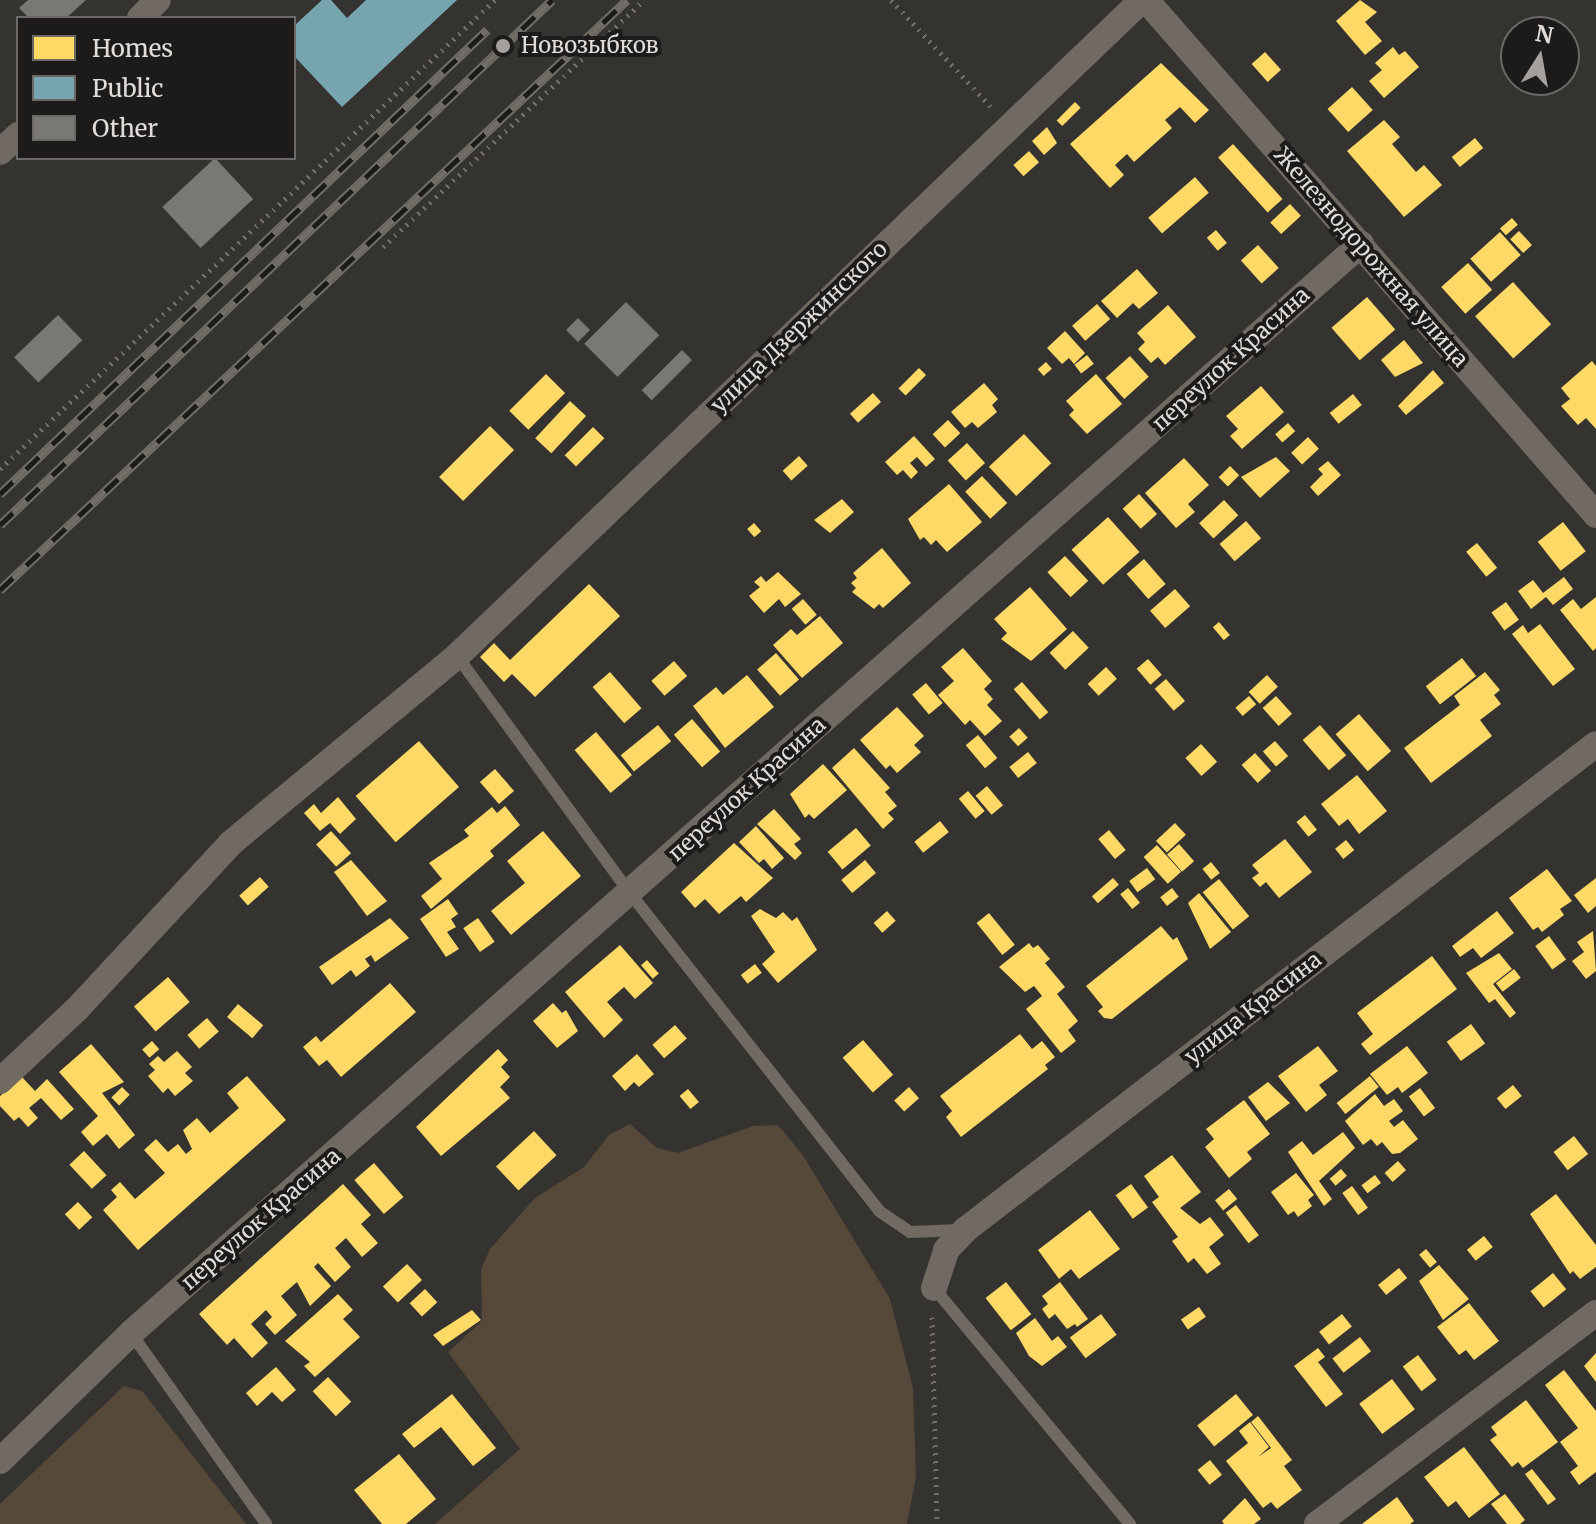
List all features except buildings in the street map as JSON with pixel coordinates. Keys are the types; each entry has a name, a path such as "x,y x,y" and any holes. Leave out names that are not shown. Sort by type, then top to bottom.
{"street":[{"path":"142,16 158,0"},
{"name":"Железнодорожная улица","path":"1144,0 1596,515"},
{"name":"улица Дзержинского","path":"0,1081 77,1009 231,843 457,656 1144,0"},
{"path":"0,152 16,137"},
{"name":"переулок Красина","path":"2,1455 131,1333 1361,244"},
{"name":"улица Красина","path":"934,1288 946,1250 965,1230 1596,744"},
{"path":"1317,1524 1596,1313"}],"lane":[{"path":"457,656 630,893 879,1211 910,1232 965,1230"},
{"path":"934,1288 1130,1524"},
{"path":"131,1333 266,1524"}],"path":[{"path":"0,469 495,0"},
{"path":"383,247 644,0"},
{"path":"891,0 991,107"},
{"path":"934,1288 937,1524"}],"shaded area":[{"path":"630,1124 657,1148 678,1153 753,1126 778,1125 802,1154 890,1299 913,1388 916,1476 907,1524 435,1524 520,1449 448,1352 482,1321 481,1269 490,1249 535,1198 584,1167 609,1135"},
{"path":"124,1386 142,1391 246,1524 0,1524 0,1504"}],"railway":[{"path":"0,525 552,0"},
{"path":"0,590 627,0"},
{"path":"0,494 487,30"}],"place":[{"name":"Новозыбков","path":"503,46"}]}
